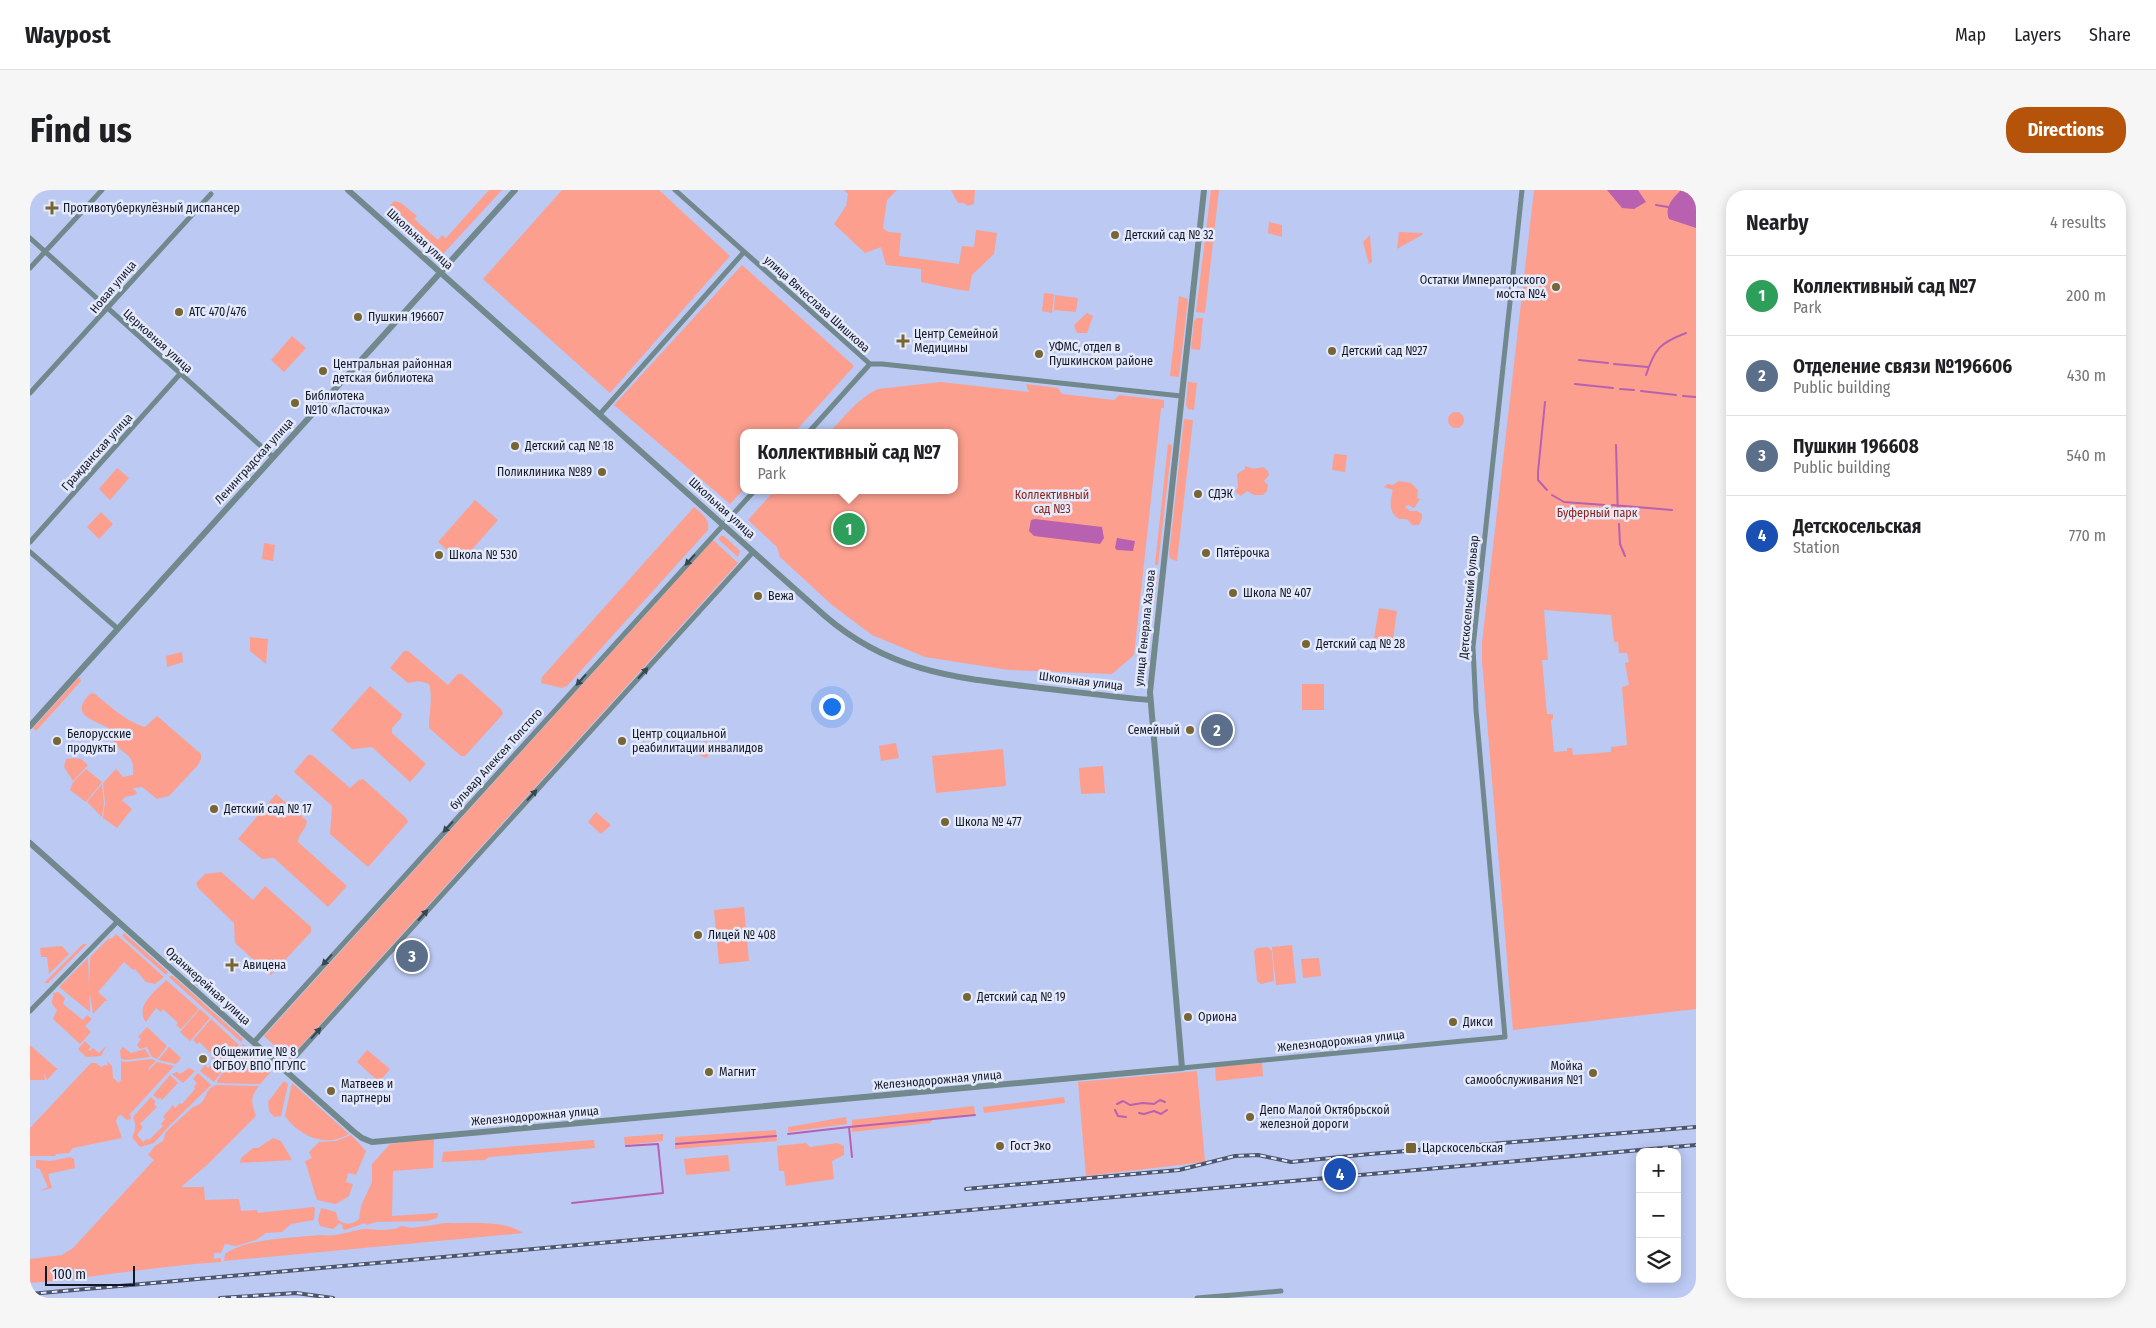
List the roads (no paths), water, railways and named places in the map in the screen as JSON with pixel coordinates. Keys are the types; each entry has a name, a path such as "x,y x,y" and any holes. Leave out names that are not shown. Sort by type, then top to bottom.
{"street":[{"path":"30,268 102,190"},
{"name":"Школьная улица","path":"348,190 839,628 870,647 907,665 942,675 1150,700"},
{"name":"Ленинградская улица","path":"30,726 515,190"},
{"name":"улица Вячеслава Шишкова","path":"675,190 870,364 1181,396"},
{"name":"улица Генерала Хазова","path":"1182,1068 1150,700 1151,674 1204,190"},
{"name":"Детскосельский бульвар","path":"1505,1037 1475,701 1472,647 1522,190"},
{"name":"Новая улица","path":"30,393 107,310 138,272 211,194"},
{"name":"Церковная улица","path":"30,238 107,310 273,457"},
{"path":"600,414 744,252"},
{"path":"812,429 870,364"},
{"name":"Гражданская улица","path":"30,542 180,374"},
{"name":"бульвар Алексея Толстого","path":"254,1042 751,494"},
{"path":"30,552 118,629"},
{"path":"284,1069 753,552"},
{"name":"Оранжерейная улица","path":"30,843 362,1138 372,1142"},
{"path":"30,1011 118,921"},
{"name":"Железнодорожная улица","path":"372,1142 1505,1037"},
{"path":"1197,1298 1242,1296 1281,1291"}],"waterway":[{"path":"1656,205 1668,207"},
{"path":"1646,375 1656,352 1670,340 1686,333"},
{"path":"1579,360 1608,363"},
{"path":"1614,364 1648,367"},
{"path":"1575,384 1613,388"},
{"path":"1620,389 1634,390"},
{"path":"1641,391 1676,395"},
{"path":"1683,396 1696,397"},
{"path":"1545,402 1538,480 1547,490"},
{"path":"1616,445 1618,518"},
{"path":"1552,495 1564,502 1605,505"},
{"path":"1612,505 1672,510"},
{"path":"1619,524 1620,544 1625,556"},
{"path":"1117,1104 1123,1101 1130,1105 1154,1104 1160,1100 1165,1102"},
{"path":"1115,1110 1118,1116 1126,1117"},
{"path":"1139,1113 1144,1114 1154,1111 1161,1114 1167,1110"},
{"path":"788,1134 975,1115"},
{"path":"849,1127 852,1157"},
{"path":"676,1144 776,1136"},
{"path":"572,1203 663,1193 658,1144 626,1146"}],"railway":[{"path":"966,1189 1179,1170 1235,1156 1258,1155 1291,1162 1696,1127"},
{"path":"30,1294 1696,1145"},
{"path":"220,1298 296,1293 333,1298"}],"place":[{"name":"Противотуберкулёзный диспансер","path":"52,208"},
{"name":"Детский сад № 32","path":"1115,235"},
{"name":"Остатки Императорского моста №4","path":"1556,287"},
{"name":"АТС 470/476","path":"179,312"},
{"name":"Пушкин 196607","path":"358,317"},
{"name":"Центр Семейной Медицины","path":"903,341"},
{"name":"Детский сад №27","path":"1332,351"},
{"name":"УФМС, отдел в Пушкинском районе","path":"1039,354"},
{"name":"Центральная районная детская библиотека","path":"323,371"},
{"name":"Библиотека №10 «Ласточка»","path":"295,403"},
{"name":"Детский сад № 18","path":"515,446"},
{"name":"Поликлиника №89","path":"602,472"},
{"name":"СДЭК","path":"1198,494"},
{"name":"Коллективный сад №7","path":"849,529"},
{"name":"Пятёрочка","path":"1206,553"},
{"name":"Школа № 530","path":"439,555"},
{"name":"Школа № 407","path":"1233,593"},
{"name":"Вежа","path":"758,596"},
{"name":"Детский сад № 28","path":"1306,644"},
{"name":"Семейный","path":"1190,730"},
{"name":"Отделение связи №196606","path":"1217,730"},
{"name":"Белорусские продукты","path":"57,741"},
{"name":"Центр социальной реабилитации инвалидов","path":"622,741"},
{"name":"Детский сад № 17","path":"214,809"},
{"name":"Школа № 477","path":"945,822"},
{"name":"Лицей № 408","path":"698,935"},
{"name":"Пушкин 196608","path":"412,956"},
{"name":"Авицена","path":"232,965"},
{"name":"Детский сад № 19","path":"967,997"},
{"name":"Ориона","path":"1188,1017"},
{"name":"Дикси","path":"1453,1022"},
{"name":"Общежитие № 8 ФГБОУ ВПО ПГУПС","path":"203,1059"},
{"name":"Магнит","path":"709,1072"},
{"name":"Мойка самообслуживания №1","path":"1593,1073"},
{"name":"Матвеев и партнеры","path":"331,1091"},
{"name":"Депо Малой Октябрьской железной дороги","path":"1250,1117"},
{"name":"Гост Эко","path":"1000,1146"},
{"name":"Царскосельская","path":"1411,1148"},
{"name":"Детскосельская","path":"1340,1174"}],"park label":[{"name":"Коллективный сад №3","path":"1052,502"},
{"name":"Буферный парк","path":"1597,513"}]}
